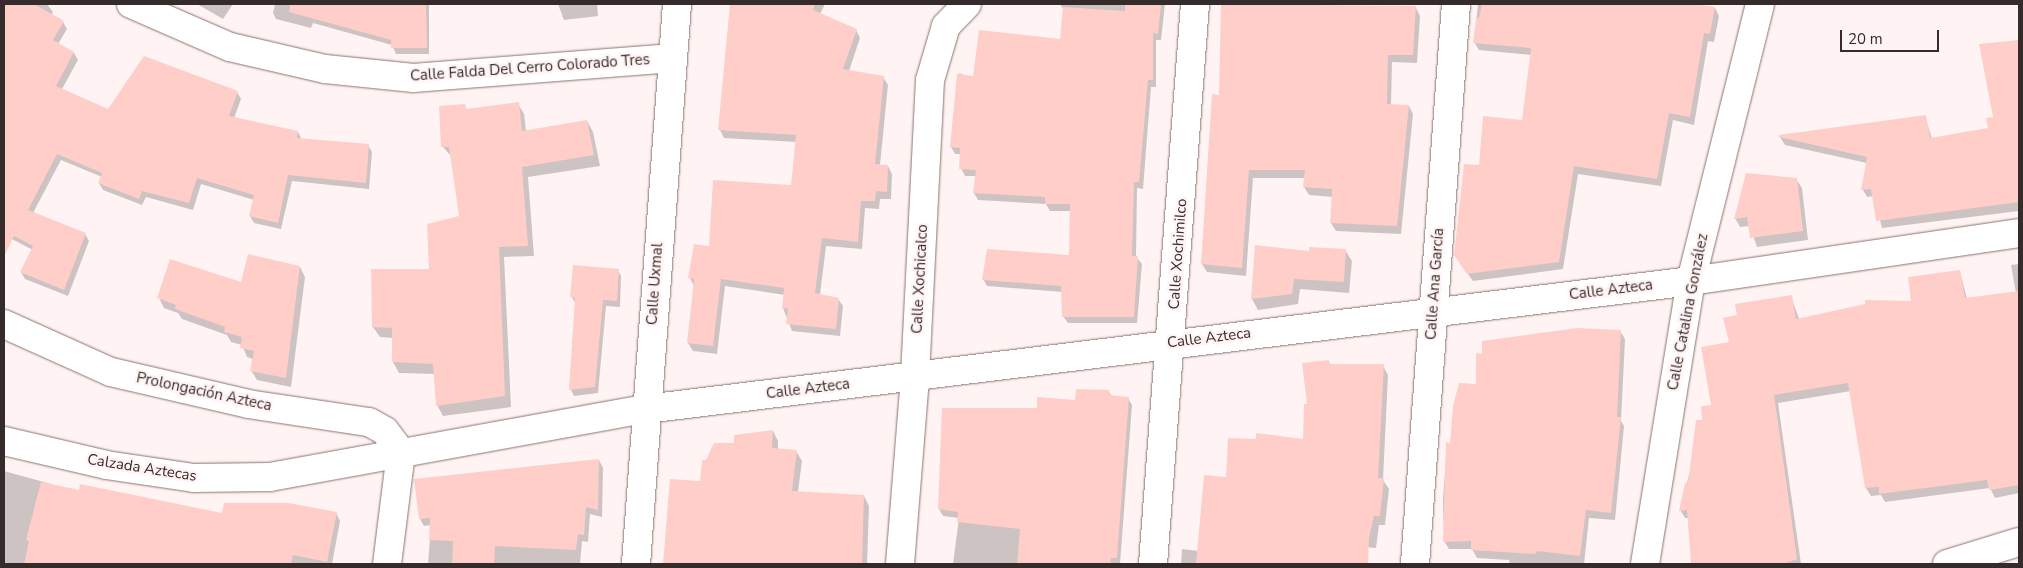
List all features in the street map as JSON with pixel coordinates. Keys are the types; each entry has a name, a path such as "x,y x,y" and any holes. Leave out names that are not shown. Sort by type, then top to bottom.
{"street":[{"name":"Calle Falda Del Cerro Colorado Tres","path":"131,4 230,47 324,69 414,78 672,58"},
{"name":"Calle Uxmal","path":"636,564 677,4"},
{"name":"Calle Xochicalco","path":"900,564 915,376 930,80 946,26 967,4"},
{"name":"Calle Xochimilco","path":"1153,564 1195,4"},
{"name":"Calle Ana García","path":"1415,564 1456,4"},
{"name":"Calle Catalina González","path":"1645,564 1691,280 1760,4"},
{"name":"Calle Azteca","path":"401,452 646,408 915,376 1171,342 1691,280 2019,233"},
{"name":"Prolongación Azteca","path":"4,324 111,372 248,404 369,422 385,430 401,452"},
{"name":"Calzada Aztecas","path":"4,441 106,465 194,478 270,477 401,452"},
{"path":"386,564 401,452"},
{"path":"1947,564 2019,542"}],"building":[{"path":"4,4 34,4 64,21 53,40 74,52 56,86 108,109 144,56 238,91 229,116 298,131 297,138 369,144 366,183 288,175 278,223 249,216 254,195 197,178 189,203 142,191 139,199 98,183 102,173 57,154 28,210 86,233 64,290 20,272 33,246 14,236 4,257"},
{"path":"290,4 426,4 427,48 391,48 391,40 289,12"},
{"path":"730,4 815,4 813,10 857,29 843,69 884,76 875,164 888,165 887,192 876,191 875,201 861,201 858,242 822,238 815,293 839,298 836,329 786,324 788,308 782,309 784,288 721,279 713,346 687,343 694,279 688,278 694,244 709,246 713,180 791,185 796,135 718,130"},
{"path":"1125,4 1161,4 1158,34 1153,33 1153,80 1148,80 1139,182 1134,182 1132,256 1138,256 1134,317 1062,317 1061,286 982,280 987,249 1069,255 1070,204 1045,204 1045,197 973,193 976,170 959,169 960,148 950,147 957,74 973,76 979,30 1060,39 1063,7 1125,11"},
{"path":"1221,4 1416,6 1413,55 1388,55 1387,104 1409,105 1397,226 1330,223 1332,189 1303,187 1305,170 1249,170 1242,268 1201,264 1212,94 1219,95"},
{"path":"1482,4 1695,4 1715,7 1710,34 1704,33 1690,117 1669,113 1657,179 1574,166 1559,262 1467,274 1454,255 1464,164 1479,165 1483,116 1522,120 1531,48 1473,43 1476,18 1479,18"},
{"path":"2019,40 2019,202 1876,221 1871,189 1861,190 1867,157 1779,137 1779,135 1926,115 1930,138 1988,128 1986,118 1993,117 1979,44"},
{"path":"519,102 522,131 587,120 594,155 522,167 528,246 499,247 505,396 436,406 433,364 392,362 392,328 372,327 371,269 429,269 427,224 459,216 449,147 441,147 439,106 465,104 466,109"},
{"path":"1746,173 1797,178 1803,231 1750,238 1747,217 1734,219"},
{"path":"1255,245 1309,251 1309,247 1346,249 1344,282 1294,279 1292,294 1251,299"},
{"path":"248,254 300,266 286,378 250,371 254,351 240,348 242,337 224,332 225,327 175,309 176,305 157,298 170,259 241,282"},
{"path":"573,265 619,269 617,301 603,300 595,387 569,390 575,298 570,297"},
{"path":"1960,270 1965,298 2019,291 2019,485 1989,490 1987,480 1879,494 1879,487 1865,488 1848,383 1774,395 1797,559 1783,564 1691,564 1687,510 1679,511 1685,483 1688,483 1696,420 1702,420 1701,406 1711,405 1701,347 1729,342 1723,318 1737,315 1735,304 1792,295 1796,319 1865,304 1865,300 1911,301 1908,277"},
{"path":"1577,328 1621,330 1617,417 1621,417 1611,513 1586,510 1580,556 1537,551 1536,554 1471,550 1471,541 1443,542 1446,442 1450,443 1453,406 1459,383 1476,384 1476,353 1482,354 1482,341"},
{"path":"1329,360 1329,364 1384,364 1378,478 1384,478 1380,516 1374,516 1369,538 1368,564 1196,564 1204,475 1226,477 1228,438 1256,439 1256,433 1303,439 1304,404 1307,404 1302,363"},
{"path":"1076,389 1109,390 1109,395 1129,397 1117,558 1111,558 1110,564 1017,564 1020,529 957,522 958,512 938,509 942,408 1037,408 1037,397 1075,400"},
{"path":"773,430 772,448 797,450 792,491 864,495 862,564 663,564 670,479 700,481 702,460 706,460 714,443 734,443 734,435"},
{"path":"599,459 598,510 586,507 584,535 578,534 576,550 495,546 494,564 452,564 453,541 429,540 430,518 419,519 414,479"},
{"path":"41,482 79,490 80,484 222,513 224,503 288,503 337,512 327,562 293,555 291,564 24,564 29,541 26,540"}]}
